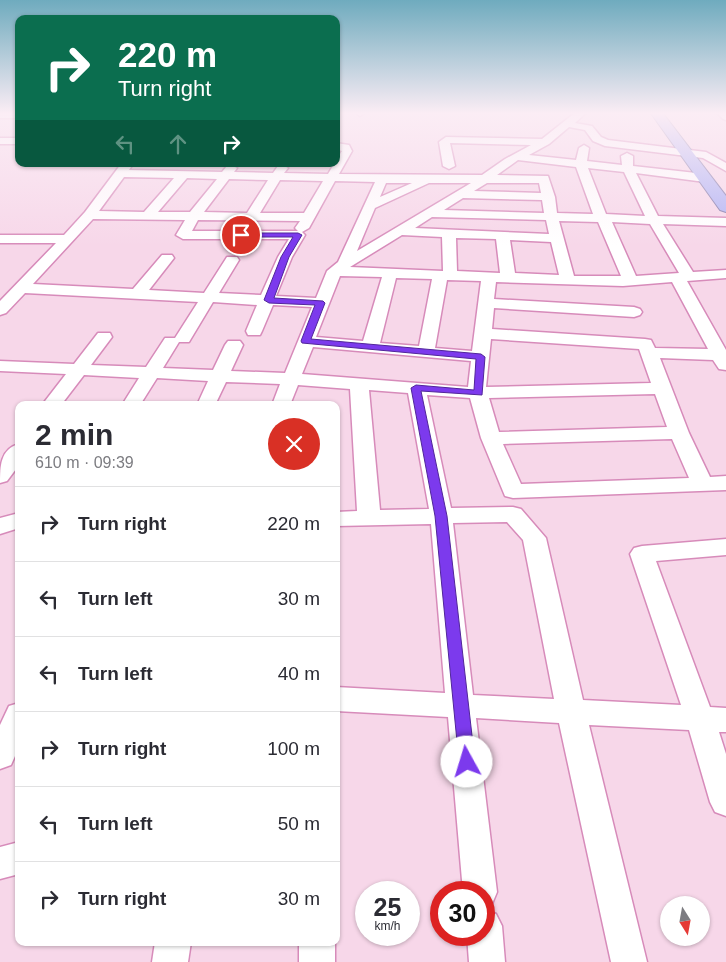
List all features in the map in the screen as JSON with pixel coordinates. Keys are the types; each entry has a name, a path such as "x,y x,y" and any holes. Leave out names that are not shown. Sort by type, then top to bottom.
{"highway":[{"path":"708,157 705,178 726,207"},
{"path":"711,157 726,192"}],"street":[{"path":"447,157 449,166"},
{"path":"339,268 485,179 517,157"},
{"path":"525,157 705,178"},
{"path":"582,157 581,164 626,280 634,312 647,348 679,434 703,484"},
{"path":"626,157 628,169 724,359"},
{"path":"713,157 726,168"},
{"path":"541,159 551,216 568,280"},
{"path":"232,167 194,216 183,235 298,235"},
{"path":"251,216 283,167"},
{"path":"254,332 269,300 285,257 337,167"},
{"path":"0,310 90,215 124,168 183,175 382,179 544,179"},
{"path":"148,215 183,175"},
{"path":"282,401 320,303 382,179"},
{"path":"370,206 428,179"},
{"path":"461,194 548,198"},
{"path":"429,213 726,222"},
{"path":"90,215 308,217"},
{"path":"400,231 556,238"},
{"path":"426,352 445,275 449,233"},
{"path":"502,235 499,277 487,303 478,393 490,438 513,502 534,538 571,711 629,962"},
{"path":"0,239 66,239"},
{"path":"137,294 167,258"},
{"path":"133,401 150,373 209,297 232,260"},
{"path":"339,268 390,274 568,280 626,280 726,274"},
{"path":"370,347 390,274"},
{"path":"19,288 320,303"},
{"path":"487,303 634,312"},
{"path":"483,333 647,348 724,359"},
{"path":"54,401 104,337"},
{"path":"305,341 481,357"},
{"path":"208,401 234,345"},
{"path":"0,366 290,379 478,393 662,388"},
{"path":"358,384 370,518"},
{"path":"416,388 441,516 479,881"},
{"path":"490,438 679,434"},
{"path":"0,476 15,455"},
{"path":"340,519 441,516 513,502 726,483"},
{"path":"726,547 642,554 713,719 726,802"},
{"path":"340,699 713,719"},
{"path":"0,756 15,724"},
{"path":"0,863 15,859"},
{"path":"170,962 172,946"},
{"path":"317,946 317,962"},
{"path":"486,946 487,962"}],"route":[{"path":"241,235 298,235 285,257 269,300 320,303 305,341 481,357 478,393 416,388 441,516 467,762"}]}
